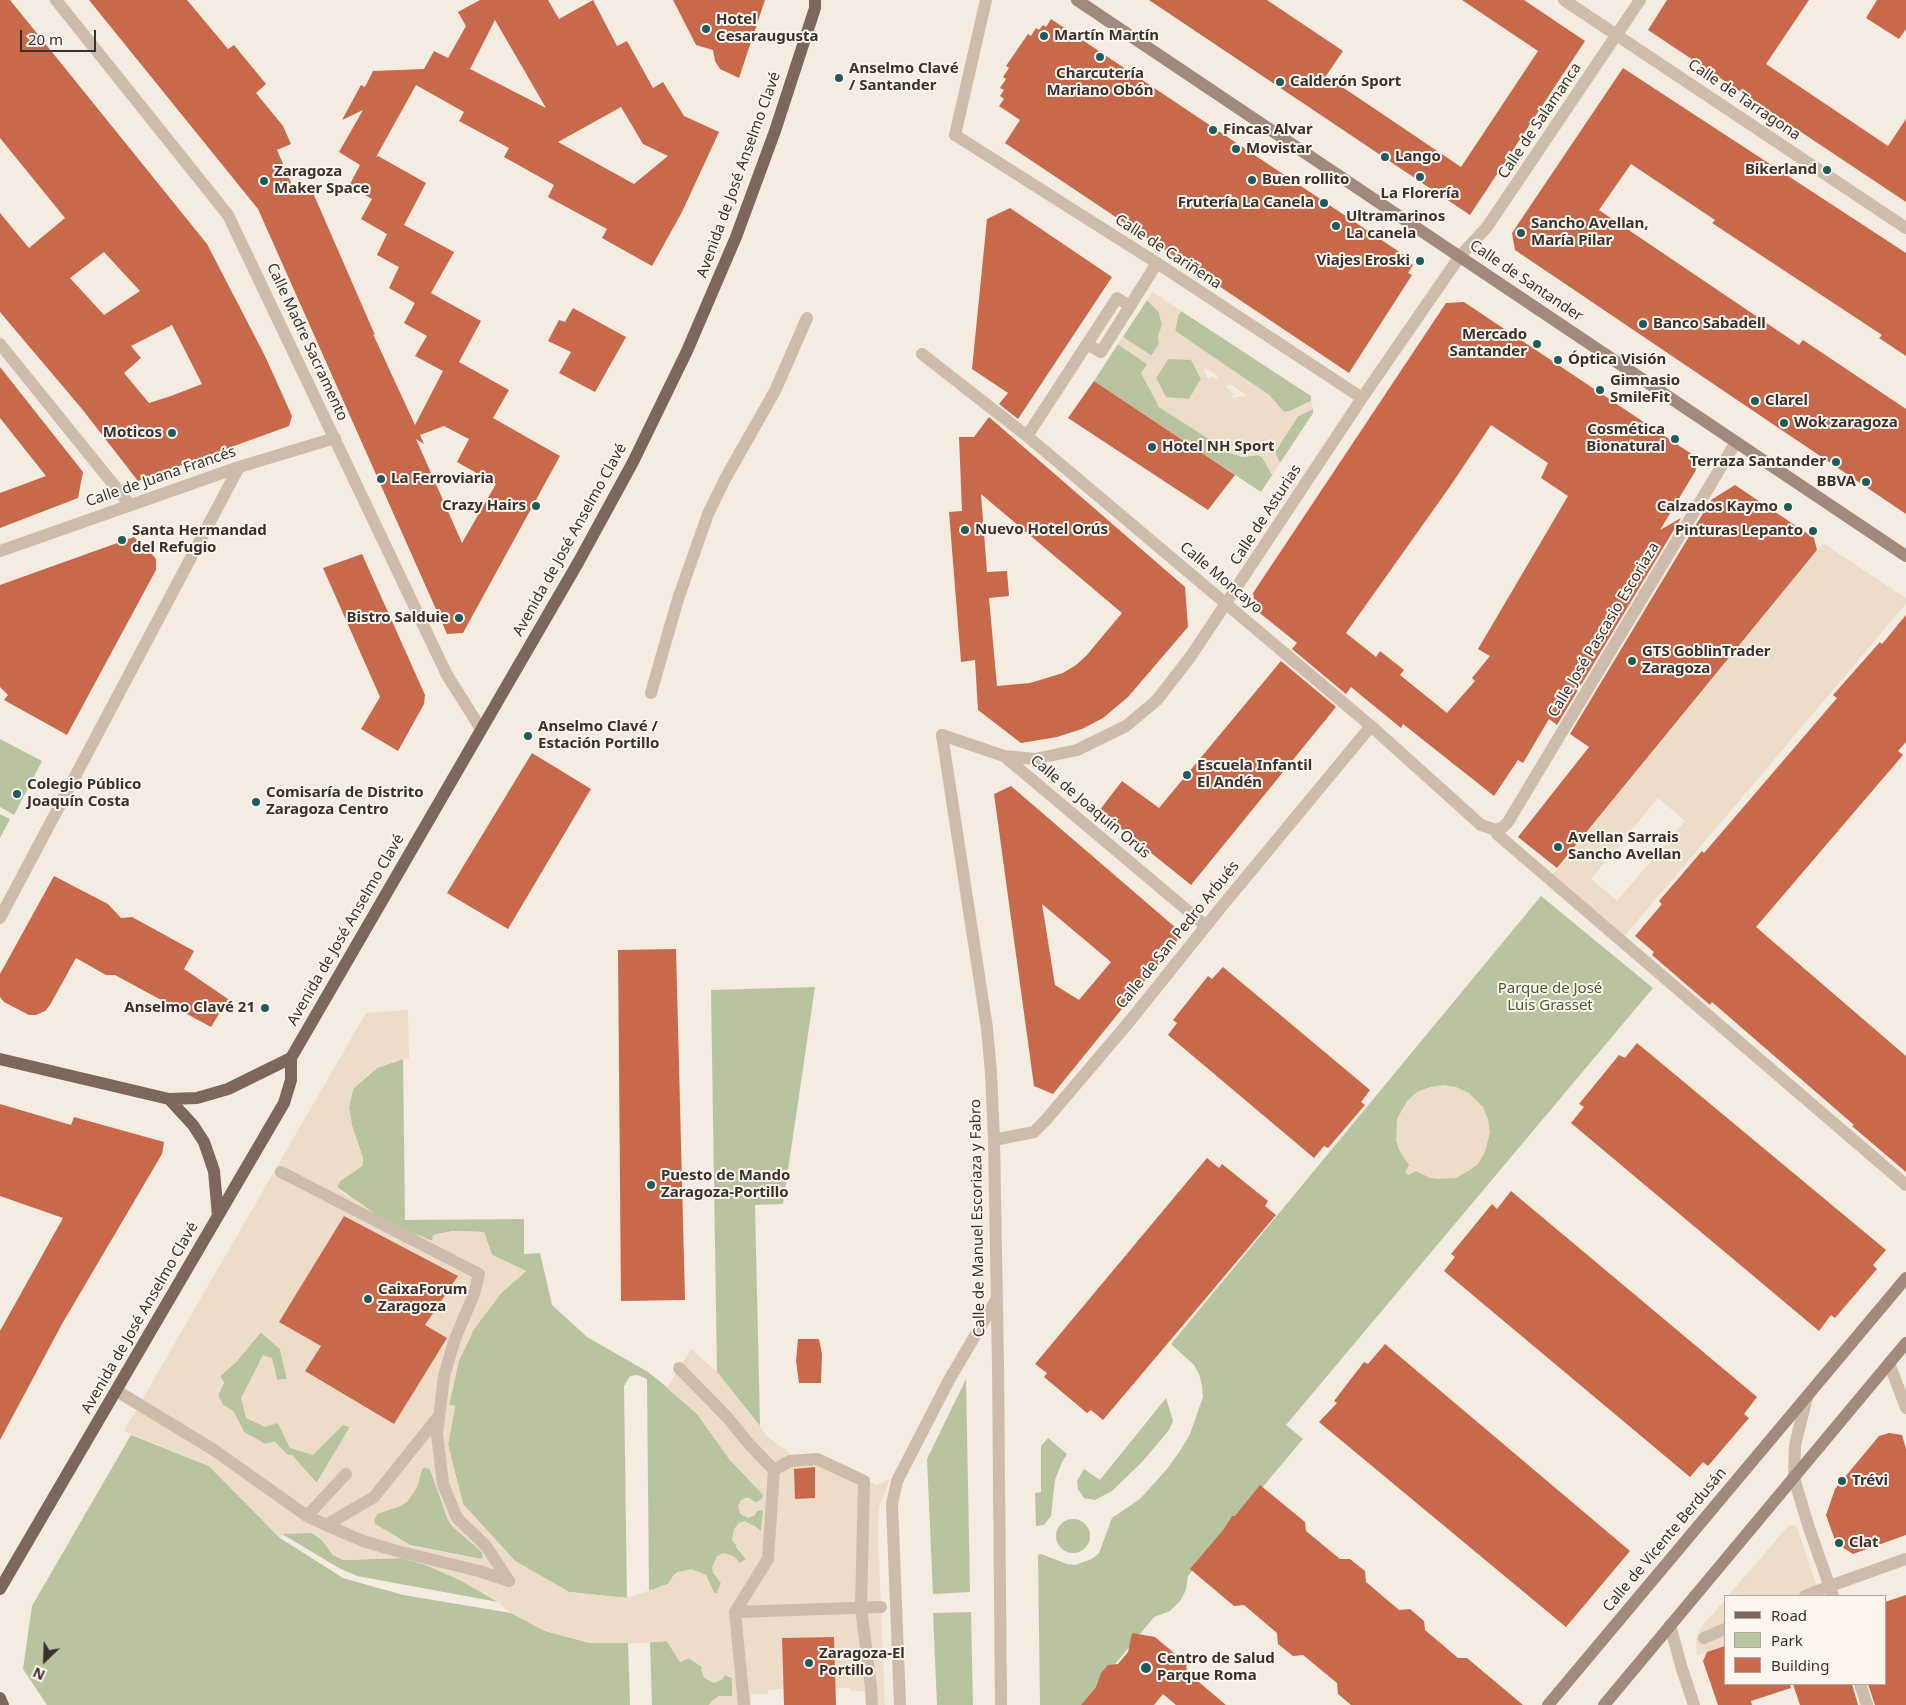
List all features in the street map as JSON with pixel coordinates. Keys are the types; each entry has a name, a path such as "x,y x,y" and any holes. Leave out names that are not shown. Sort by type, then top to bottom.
{"main road":[{"name":"Calle de Santander","path":"1077,0 1906,556"},
{"name":"Avenida de José Anselmo Clavé","path":"0,1589 284,1104 291,1080 291,1058 603,519 637,454 684,359 716,287 757,181 817,3"},
{"path":"0,1059 169,1099 197,1098 228,1089 291,1058"},
{"path":"169,1099 193,1125 204,1142 214,1171 218,1216"},
{"name":"Calle de Vicente Berdusán","path":"1548,1705 1906,1278"},
{"path":"1604,1705 1906,1344"},
{"path":"0,1698 3,1705"}],"street":[{"name":"Calle Madre Sacramento","path":"56,0 228,215 447,675 482,728"},
{"name":"Calle de Cariñena","path":"986,0 955,135 1157,262 1362,398"},
{"name":"Calle de Tarragona","path":"1564,0 1906,228"},
{"name":"Calle de Salamanca","path":"1460,256 1487,227 1640,0"},
{"name":"Calle de Asturias","path":"1004,756 1035,759 1077,750 1126,726 1156,700 1191,656 1362,398 1460,256"},
{"path":"1027,436 1117,298 1130,306 1157,262"},
{"path":"651,693 678,599 708,514 725,479 775,391 807,318"},
{"path":"0,344 130,505"},
{"name":"Calle Moncayo","path":"922,354 1027,436 1372,726 1481,825 1496,830 1497,834 1906,1185"},
{"name":"Calle de Juana Francés","path":"0,551 239,467 334,438"},
{"name":"Calle José Pascasio Escoriaza","path":"1496,830 1508,822 1736,442"},
{"path":"0,918 239,467"},
{"name":"Calle de San Pedro Arbués","path":"994,1140 1034,1132 1045,1121 1129,1022 1218,911 1372,726"},
{"name":"Calle de Joaquín Orús","path":"942,735 1004,756 1206,926"},
{"name":"Calle de Manuel Escoriaza y Fabro","path":"942,735 987,1028 994,1140 1001,1705"},
{"path":"117,1390 214,1450 307,1516 363,1541 479,1571 509,1581 486,1546 457,1518 443,1484 437,1434 444,1376 474,1294 479,1274 281,1172"},
{"path":"900,1705 892,1504 897,1481 948,1380 996,1300"},
{"path":"1889,1363 1906,1408"},
{"path":"679,1368 727,1417 748,1444 774,1470 768,1559 735,1612 744,1705"},
{"name":"Calle de Vicente Berdusán","path":"1794,1478 1796,1445 1807,1398"},
{"path":"326,1525 374,1497 440,1415"},
{"path":"774,1470 790,1461 817,1459 864,1481 862,1608 872,1705"},
{"path":"307,1516 346,1474"},
{"path":"1794,1478 1831,1591"},
{"path":"1810,1595 1831,1591 1906,1559"},
{"path":"735,1612 881,1607"},
{"path":"1670,1625 1694,1705"},
{"path":"1704,1638 1724,1629"},
{"path":"1860,1685 1866,1705"}],"green space":[{"path":"1147,300 1159,312 1162,325 1158,337 1159,344 1151,356 1123,337"},
{"path":"1181,311 1311,396 1311,401 1290,411 1285,412 1282,410 1269,395 1175,331"},
{"path":"1118,344 1147,364 1159,407 1242,457 1258,455 1262,457 1272,475 1261,492 1094,381"},
{"path":"1168,359 1191,359 1201,379 1189,399 1166,398 1156,378"},
{"path":"1313,409 1313,413 1280,463 1275,452 1298,416"},
{"path":"0,739 42,761 14,815 0,807"},
{"path":"0,814 10,819 0,838"},
{"name":"Parque de José Luis Grasset","path":"1541,896 1653,988 1286,1425 1303,1439 1188,1576 1186,1590 1180,1601 1170,1611 1154,1617 1081,1705 1040,1705 1038,1555 1041,1554 1067,1564 1075,1565 1092,1559 1099,1553 1112,1518 1140,1499 1167,1469 1190,1434 1203,1397 1199,1374 1194,1365 1171,1344"},
{"path":"815,987 783,1204 755,1205 760,1426 717,1372 711,990"},
{"path":"403,1059 405,1220 524,1219 524,1254 540,1253 552,1305 587,1337 648,1372 684,1401 698,1415 730,1460 764,1494 762,1499 756,1503 749,1498 754,1516 757,1511 764,1510 761,1531 753,1525 736,1547 746,1559 717,1578 721,1583 717,1593 714,1593 706,1575 678,1572 668,1584 649,1591 647,1379 637,1375 630,1376 624,1386 627,1598 569,1592 515,1561 463,1504 448,1445 455,1406 449,1405 459,1360 474,1329 501,1293 526,1271 492,1255 484,1232 453,1231 433,1235 433,1241 398,1231 337,1187 340,1181 362,1166 363,1158 352,1126 349,1107 353,1089 377,1068"},
{"path":"261,1332 280,1349 287,1379 277,1380 272,1358 278,1422 290,1448 335,1432 343,1425 350,1427 316,1484 275,1442 265,1444 244,1432 233,1411 223,1405 218,1395 224,1383 220,1376 236,1362"},
{"path":"966,1379 970,1592 933,1594 927,1459"},
{"path":"1166,1398 1173,1421 1169,1430 1143,1461 1112,1491 1095,1500 1084,1498 1078,1489 1077,1481 1084,1469 1100,1480"},
{"path":"131,1435 209,1466 280,1538 343,1578 403,1595 511,1613 545,1631 590,1643 628,1643 630,1705 47,1705 23,1669 32,1606"},
{"path":"1048,1438 1067,1454 1055,1480 1051,1516 1044,1525 1036,1526 1035,1493 1041,1492 1041,1446"},
{"path":"424,1467 430,1469 448,1520 452,1526 482,1552 483,1557 481,1559 410,1545 375,1524 374,1520 377,1514 417,1487"},
{"path":"1073,1519 1085,1524 1090,1536 1085,1548 1073,1553 1061,1548 1056,1536 1061,1524"},
{"path":"312,1533 322,1540 333,1555 343,1560 402,1558 426,1565 460,1580 498,1602 357,1576 339,1568 282,1534"},
{"path":"971,1612 973,1705 937,1705 933,1613"},
{"path":"667,1641 680,1662 689,1658 702,1667 701,1671 732,1678 732,1696 719,1696 709,1705 652,1705 650,1642"}],"shaded area":[{"path":"1153,292 1181,311 1175,331 1269,395 1285,412 1311,401 1313,409 1298,416 1275,452 1280,463 1272,475 1261,455 1242,457 1232,454 1159,407 1141,373 1147,364 1118,344 1123,337 1152,356 1159,344 1158,337 1162,325 1159,312 1147,300","holes":["1168,359 1191,360 1201,379 1189,399 1166,397 1156,378","1203,367 1218,376 1218,380 1211,377 1207,378","1230,384 1246,396 1232,398 1233,393 1226,387"]},
{"path":"1823,543 1906,598 1906,604 1621,940 1549,879","holes":["1658,798 1685,821 1617,901 1591,879"]},
{"path":"408,1010 409,1059 398,1060 377,1068 353,1089 349,1107 352,1126 363,1158 362,1166 340,1181 337,1187 341,1192 359,1202 398,1231 419,1235 432,1241 433,1235 453,1231 484,1232 492,1255 526,1271 501,1293 474,1329 459,1360 449,1405 455,1406 448,1445 463,1504 515,1561 569,1592 627,1598 668,1584 678,1572 691,1569 706,1575 714,1593 717,1593 721,1583 713,1573 712,1567 717,1556 723,1553 731,1555 740,1564 746,1559 732,1540 734,1529 739,1523 745,1521 761,1531 763,1510 757,1511 754,1516 748,1518 740,1514 738,1506 741,1500 745,1498 749,1498 756,1503 762,1499 763,1495 730,1460 698,1415 667,1388 691,1349 717,1372 767,1436 796,1458 817,1457 877,1485 890,1479 879,1507 878,1537 885,1705 868,1705 867,1691 835,1688 833,1637 782,1638 783,1689 768,1690 768,1694 751,1694 751,1705 709,1705 719,1696 732,1696 732,1678 725,1675 723,1679 714,1683 706,1679 703,1676 702,1667 689,1658 680,1662 667,1641 590,1643 545,1631 511,1613 498,1602 460,1580 426,1565 402,1558 343,1560 333,1555 322,1540 312,1533 283,1534 280,1538 209,1466 124,1431 366,1013","holes":["344,1216 458,1276 425,1325 446,1338 394,1424 306,1371 321,1346 279,1322","260,1332 280,1349 287,1379 277,1380 272,1358 263,1355 241,1398 246,1418 265,1427 278,1423 290,1448 313,1455 343,1425 350,1427 317,1483 292,1455 287,1455 275,1442 265,1444 244,1432 233,1411 223,1405 218,1395 224,1383 220,1376 236,1362","424,1467 430,1469 448,1520 452,1526 482,1552 483,1557 481,1559 410,1546 375,1524 374,1520 377,1514 401,1506 408,1501 417,1487"]},
{"path":"1443,1085 1456,1087 1469,1093 1483,1107 1488,1119 1490,1133 1485,1152 1478,1164 1456,1178 1430,1178 1416,1171 1408,1175 1405,1172 1409,1165 1399,1150 1396,1140 1397,1119 1407,1101 1417,1092"},
{"path":"1789,1525 1797,1528 1820,1595 1729,1595"},
{"path":"1724,1601 1724,1646 1697,1655 1696,1641 1701,1627"}],"building":[{"path":"0,0 10,0 207,244 265,356 292,416 289,426 138,481 82,409 0,312 0,213 29,248 65,218 0,138","holes":["104,252 140,291 104,315 70,278","172,325 202,384 149,403 124,373 141,358 131,346"]},
{"path":"89,0 187,0 228,49 234,45 266,84 256,93 283,126 291,144 277,150 295,192 310,186 375,335 373,334 415,425 443,371 415,356 427,336 404,323 415,303 389,288 399,267 377,255 387,234 361,219 372,199 349,186 360,165 339,152 363,110 342,120 361,85 365,87 373,71 424,69 434,51 448,58 466,26 458,12 480,0 548,0 559,19 593,0 617,46 627,41 653,88 663,82 684,116 719,132 682,212 652,266 602,238 607,229 548,197 554,185 504,157 509,148 459,121 464,112 416,85 376,157 378,156 426,183 404,225 454,252 431,293 481,321 459,362 509,390 493,418 560,456 463,633 447,634 258,209","holes":["495,20 546,108 470,69","621,107 643,144 668,156 634,184 558,142","444,426 469,439 457,462 496,484 462,543 416,439 424,444 420,435"]},
{"path":"673,0 765,0 739,78 720,69 715,61 713,50 696,45"},
{"path":"1149,0 1267,0 1343,51 1326,76 1461,167 1538,51 1462,0 1524,0 1585,41 1470,215"},
{"path":"1667,0 1809,0 1766,64 1888,146 1906,119 1906,202 1648,30"},
{"path":"1877,0 1906,0 1906,29 1899,39 1866,18"},
{"path":"1051,19 1407,257 1406,261 1413,265 1408,273 1412,275 1349,373 1005,143 1020,120 999,106 1004,99 1000,96 1004,90 1000,88 1006,79 1003,77 1009,68 1006,66 1028,34 1031,36 1036,28 1039,30 1043,25 1046,27"},
{"path":"1623,68 1906,253 1906,356 1879,338 1882,335 1712,223 1715,220 1631,164 1599,210 1799,345 1803,340 1906,409 1906,514 1515,250 1512,233"},
{"path":"1010,208 1112,277 1018,419 999,404 1008,393 972,369 987,219"},
{"path":"1464,302 1693,455 1696,470 1660,530 1681,518 1557,725 1549,719 1523,763 1518,760 1494,796 1403,724 1401,728 1351,687 1346,694 1292,649 1297,643 1256,610 1253,593 1446,303","holes":["1491,425 1548,463 1541,478 1568,496 1478,649 1490,656 1472,678 1475,681 1447,713 1400,675 1404,670 1380,651 1376,657 1346,633"]},
{"path":"573,308 626,337 595,392 559,373 571,352 548,341 559,320 565,322"},
{"path":"0,367 83,472 78,498 0,528 0,493 46,476 0,418"},
{"name":"Hotel NH Sport","path":"1094,381 1235,475 1208,510 1068,418"},
{"path":"989,417 1185,587 1188,627 1128,697 1103,718 1082,729 1057,737 1021,743 978,710 975,660 961,662 949,512 962,511 959,437 974,437","holes":["981,494 1122,613 1086,656 1063,673 1030,683 997,686 989,598 1009,596 1007,571 987,572"]},
{"path":"1735,485 1814,538 1817,550 1557,868 1518,837 1589,747 1570,734 1711,500"},
{"path":"134,537 139,542 141,541 156,559 156,570 67,735 4,700 8,695 0,687 0,585"},
{"path":"362,554 425,695 424,704 398,751 361,729 380,697 323,568"},
{"path":"1906,615 1906,742 1898,751 1903,755 1756,927 1906,1056 1906,1172 1712,1002 1710,1005 1652,955 1654,952 1635,936 1662,904 1659,901 1702,851 1704,853 1837,698 1833,695 1880,642 1882,644"},
{"path":"1281,661 1336,707 1191,885 1099,811 1122,781 1159,808"},
{"path":"532,753 591,789 508,929 447,893"},
{"path":"1011,786 1176,928 1177,941 1053,1094 1034,1086 994,794","holes":["1042,904 1111,962 1079,1000 1055,985"]},
{"path":"54,876 108,904 121,918 132,917 194,951 184,969 228,999 211,1027 115,975 106,975 76,958 45,1011 36,1015 29,1015 4,1002 0,997 0,974"},
{"name":"Puesto de Mando Zaragoza-Portillo","path":"676,949 685,1300 621,1301 618,950"},
{"path":"1223,967 1370,1090 1361,1102 1365,1105 1328,1148 1324,1146 1314,1158 1168,1035 1177,1023 1173,1020 1208,976 1212,979"},
{"path":"1637,1043 1886,1250 1873,1265 1877,1269 1835,1318 1831,1315 1819,1331 1571,1123 1584,1107 1579,1104 1619,1055 1625,1058"},
{"path":"0,1104 71,1125 74,1117 164,1142 162,1154 62,1324 0,1440 0,1331 63,1218 0,1196"},
{"path":"1207,1158 1219,1168 1222,1164 1268,1201 1265,1206 1276,1215 1103,1420 1091,1410 1087,1413 1044,1377 1047,1373 1035,1364"},
{"path":"1511,1191 1757,1397 1744,1414 1749,1418 1708,1466 1703,1462 1690,1477 1444,1271 1455,1257 1451,1254 1492,1204 1497,1209"},
{"name":"CaixaForum Zaragoza","path":"344,1216 458,1276 425,1325 447,1338 394,1424 305,1371 321,1346 279,1322"},
{"path":"798,1339 819,1339 822,1354 821,1383 799,1383 796,1361"},
{"path":"1385,1344 1630,1551 1566,1627 1319,1422 1337,1403 1334,1401 1364,1362 1368,1364"},
{"path":"1889,1433 1902,1435 1906,1449 1906,1535 1853,1554 1836,1543 1826,1515 1835,1489 1879,1436"},
{"path":"815,1467 815,1498 795,1499 794,1469"},
{"path":"1260,1485 1305,1522 1306,1531 1340,1559 1350,1559 1365,1571 1366,1582 1399,1610 1410,1609 1424,1621 1425,1630 1458,1658 1467,1658 1523,1705 1351,1705 1338,1694 1337,1683 1303,1655 1293,1656 1278,1644 1277,1633 1244,1605 1234,1606 1190,1569 1224,1529 1232,1516 1235,1516"},
{"path":"1906,1595 1906,1705 1875,1705 1868,1685 1886,1685 1886,1602"},
{"name":"Centro de Salud Parque Roma","path":"1132,1633 1155,1637 1186,1663 1187,1672 1226,1705 1176,1705 1163,1694 1154,1705 1081,1705 1096,1687 1101,1673 1108,1665 1118,1664 1128,1652"},
{"name":"Zaragoza-El Portillo","path":"834,1637 836,1705 784,1705 782,1638"},
{"path":"1724,1646 1724,1685 1790,1685 1791,1688 1751,1701 1752,1705 1718,1705 1703,1661 1707,1652"},
{"path":"1793,1685 1852,1685 1858,1705 1800,1705"}],"place":[{"name":"Hotel Cesaraugusta","path":"706,29"},
{"name":"Martín Martín","path":"1044,36"},
{"name":"Charcutería Mariano Obón","path":"1100,57"},
{"name":"Anselmo Clavé / Santander","path":"839,78"},
{"name":"Calderón Sport","path":"1280,82"},
{"name":"Fincas Alvar","path":"1213,130"},
{"name":"Movistar","path":"1236,149"},
{"name":"Lango","path":"1385,157"},
{"name":"Bikerland","path":"1827,170"},
{"name":"La Florería","path":"1420,177"},
{"name":"Buen rollito","path":"1252,180"},
{"name":"Zaragoza Maker Space","path":"264,181"},
{"name":"Frutería La Canela","path":"1324,203"},
{"name":"Ultramarinos La canela","path":"1336,226"},
{"name":"Sancho Avellan, María Pilar","path":"1521,233"},
{"name":"Viajes Eroski","path":"1420,261"},
{"name":"Banco Sabadell","path":"1643,324"},
{"name":"Mercado Santander","path":"1537,344"},
{"name":"Óptica Visión","path":"1558,360"},
{"name":"Gimnasio SmileFit","path":"1600,390"},
{"name":"Clarel","path":"1755,401"},
{"name":"Wok zaragoza","path":"1784,423"},
{"name":"Moticos","path":"172,433"},
{"name":"Cosmética Bionatural","path":"1675,439"},
{"name":"Hotel NH Sport","path":"1152,447"},
{"name":"Terraza Santander","path":"1836,462"},
{"name":"La Ferroviaria","path":"381,479"},
{"name":"BBVA","path":"1866,482"},
{"name":"Crazy Hairs","path":"536,506"},
{"name":"Calzados Kaymo","path":"1788,507"},
{"name":"Nuevo Hotel Orús","path":"965,530"},
{"name":"Pinturas Lepanto","path":"1813,531"},
{"name":"Santa Hermandad del Refugio","path":"122,540"},
{"name":"Bistro Salduie","path":"459,618"},
{"name":"GTS GoblinTrader Zaragoza","path":"1632,661"},
{"name":"Anselmo Clavé / Estación Portillo","path":"528,736"},
{"name":"Escuela Infantil El Andén","path":"1187,775"},
{"name":"Colegio Público Joaquín Costa","path":"17,794"},
{"name":"Comisaría de Distrito Zaragoza Centro","path":"256,802"},
{"name":"Avellan Sarrais Sancho Avellan","path":"1558,847"},
{"name":"Anselmo Clavé 21","path":"265,1008"},
{"name":"Puesto de Mando Zaragoza-Portillo","path":"651,1185"},
{"name":"CaixaForum Zaragoza","path":"368,1299"},
{"name":"Trévi","path":"1842,1481"},
{"name":"Clat","path":"1839,1543"},
{"name":"Zaragoza-El Portillo","path":"809,1663"},
{"name":"Centro de Salud Parque Roma","path":"1146,1668"}]}
